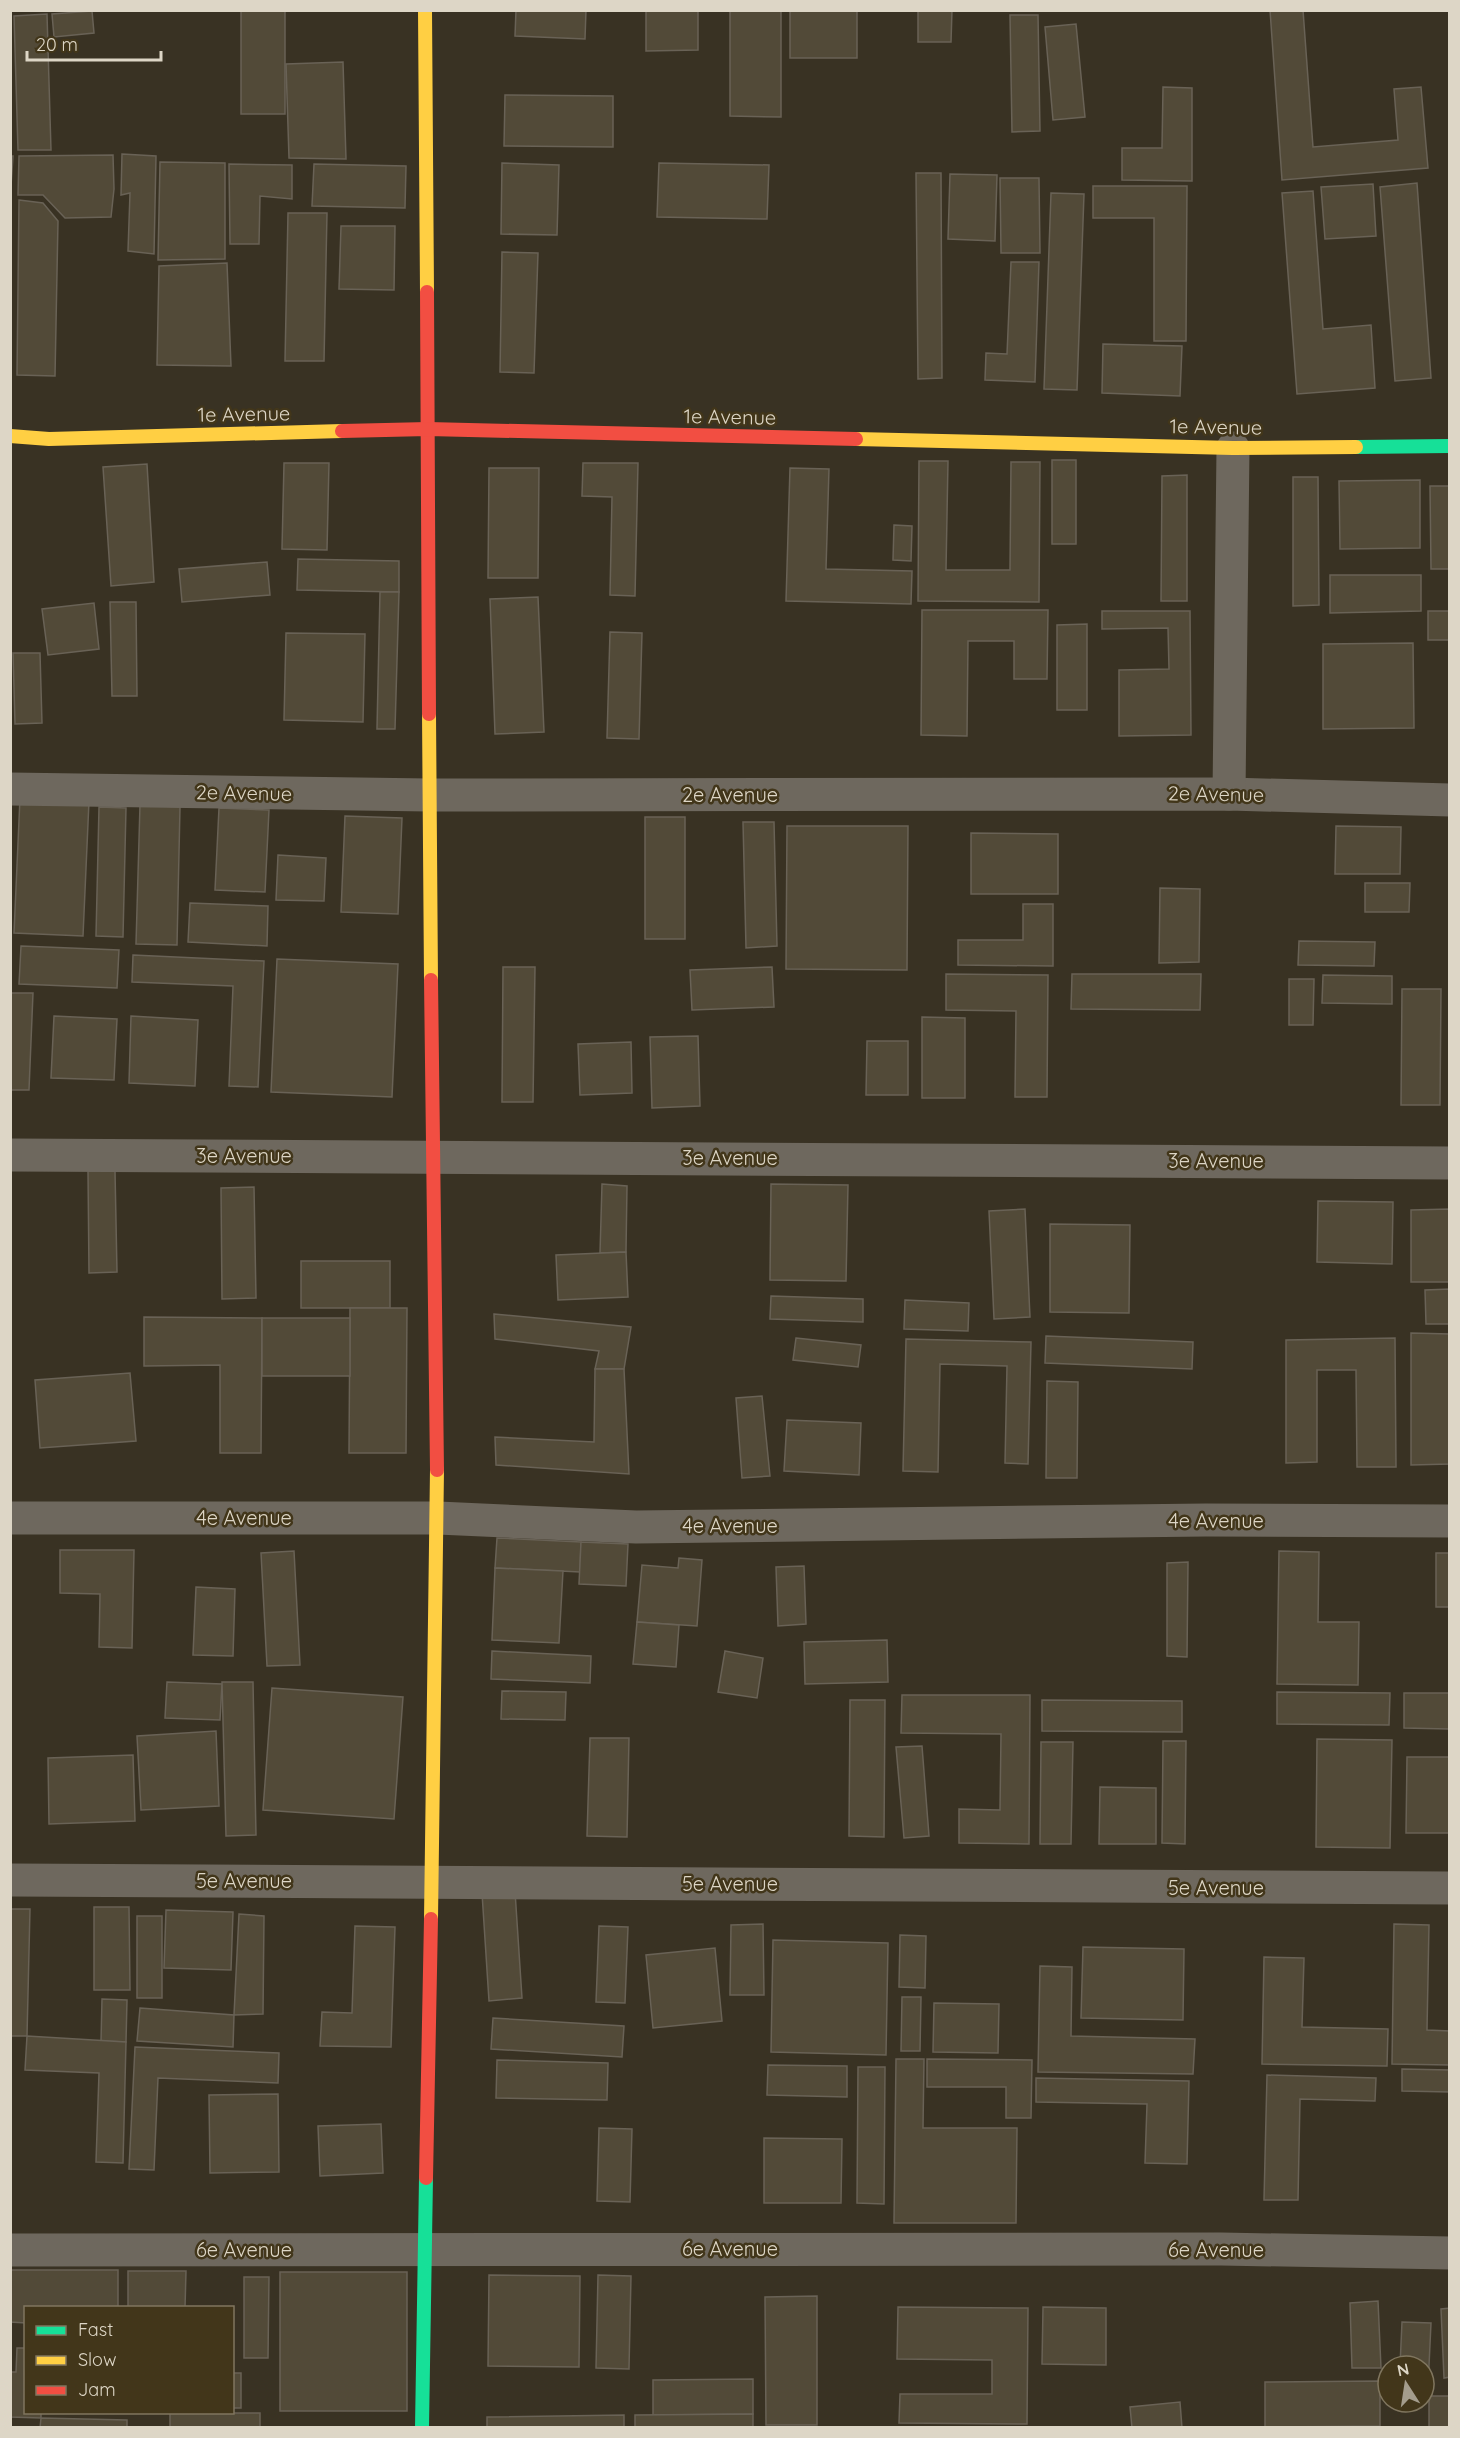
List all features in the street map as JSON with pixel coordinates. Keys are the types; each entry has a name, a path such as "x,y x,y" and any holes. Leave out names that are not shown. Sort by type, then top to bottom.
{"street":[{"path":"422,2427 438,1518 432,1156 425,10"},
{"name":"1e Avenue","path":"10,436 50,439 428,429 1233,448 1449,446"},
{"path":"1229,794 1233,448"},
{"name":"2e Avenue","path":"10,789 429,795 1229,794 1449,800"},
{"name":"3e Avenue","path":"10,1155 1449,1163"},
{"name":"4e Avenue","path":"10,1518 438,1518 636,1527 1206,1520 1449,1521"},
{"name":"5e Avenue","path":"10,1880 1449,1888"},
{"name":"6e Avenue","path":"10,2250 1221,2249 1449,2253"}],"building":[{"path":"241,10 285,10 285,114 241,114"},
{"path":"516,10 586,10 585,39 515,36"},
{"path":"646,10 698,10 698,50 646,51"},
{"path":"730,10 781,10 781,117 730,116"},
{"path":"790,10 857,10 857,58 790,58"},
{"path":"918,10 952,10 951,42 918,42"},
{"path":"1270,10 1303,10 1313,147 1398,140 1394,89 1421,87 1428,168 1282,180"},
{"path":"92,11 94,33 54,37 52,14"},
{"path":"47,14 51,150 18,150 14,16"},
{"path":"1010,15 1038,15 1040,131 1012,132"},
{"path":"1076,24 1085,117 1053,120 1045,27"},
{"path":"343,62 346,159 289,158 286,64"},
{"path":"1163,87 1192,88 1192,181 1122,180 1122,148 1162,148"},
{"path":"505,95 613,96 613,147 504,146"},
{"path":"122,154 156,156 154,254 128,251 130,193 121,195"},
{"path":"113,155 114,189 111,217 65,218 43,195 18,195 19,156"},
{"path":"10,156 13,156 10,201"},
{"path":"160,162 225,163 225,259 158,260"},
{"path":"502,163 559,165 557,235 501,234"},
{"path":"659,163 769,165 767,219 657,217"},
{"path":"229,164 292,165 292,199 260,196 259,244 230,244"},
{"path":"314,164 406,166 405,208 312,206"},
{"path":"916,173 941,173 942,378 918,379"},
{"path":"950,174 997,175 995,241 948,239"},
{"path":"1000,178 1039,178 1040,253 1001,253"},
{"path":"1417,183 1431,378 1395,381 1380,187"},
{"path":"1373,184 1376,236 1325,239 1321,187"},
{"path":"1093,186 1187,186 1186,341 1154,341 1154,218 1093,218"},
{"path":"1313,191 1323,329 1371,325 1375,388 1297,394 1282,193"},
{"path":"1051,193 1084,194 1077,390 1044,389"},
{"path":"19,200 43,203 58,221 55,376 17,375"},
{"path":"288,213 327,213 324,361 285,361"},
{"path":"341,226 395,226 394,290 339,289"},
{"path":"502,252 538,253 534,373 500,372"},
{"path":"1011,262 1039,262 1035,382 985,380 986,353 1007,354"},
{"path":"227,263 231,366 157,365 159,266"},
{"path":"1103,344 1182,346 1180,396 1102,393"},
{"path":"1052,460 1076,460 1076,544 1052,544"},
{"path":"919,461 948,461 946,570 1010,570 1011,462 1040,462 1039,602 918,601"},
{"path":"284,463 329,463 327,550 282,549"},
{"path":"583,463 638,463 635,596 610,595 612,497 582,496"},
{"path":"147,464 154,582 111,586 103,467"},
{"path":"489,468 539,468 538,578 488,578"},
{"path":"790,468 829,469 826,569 912,571 911,604 786,601"},
{"path":"1187,475 1187,601 1161,601 1162,476"},
{"path":"1293,477 1318,477 1319,605 1293,606"},
{"path":"1420,480 1420,548 1340,549 1339,481"},
{"path":"1430,486 1450,486 1450,569 1431,569"},
{"path":"894,525 912,526 911,561 893,560"},
{"path":"298,559 399,561 399,592 297,590"},
{"path":"267,562 270,595 182,602 179,569"},
{"path":"1330,575 1421,575 1421,611 1330,613"},
{"path":"380,592 399,592 395,729 377,729"},
{"path":"538,597 544,732 495,734 490,599"},
{"path":"110,602 136,602 137,696 112,696"},
{"path":"94,603 99,649 48,655 42,609"},
{"path":"922,610 1048,610 1047,679 1014,679 1014,641 968,641 967,736 921,735"},
{"path":"1102,611 1190,611 1191,735 1119,736 1119,670 1169,669 1168,628 1102,629"},
{"path":"1428,611 1450,611 1450,640 1428,640"},
{"path":"1087,624 1087,710 1057,710 1057,625"},
{"path":"610,632 642,633 639,739 607,738"},
{"path":"286,633 365,634 363,722 284,720"},
{"path":"1413,643 1414,728 1323,729 1323,644"},
{"path":"13,653 40,653 42,723 15,724"},
{"path":"20,798 89,801 83,936 14,933"},
{"path":"140,805 180,807 177,945 136,944"},
{"path":"99,807 126,808 123,937 96,936"},
{"path":"219,808 269,810 265,892 215,890"},
{"path":"345,816 402,818 398,914 341,912"},
{"path":"645,817 685,817 685,939 645,939"},
{"path":"743,822 774,822 777,946 746,948"},
{"path":"787,826 908,826 907,970 786,969"},
{"path":"1336,826 1401,827 1400,874 1335,874"},
{"path":"971,833 1058,834 1058,894 971,894"},
{"path":"278,855 326,858 324,901 276,900"},
{"path":"1365,883 1410,883 1409,912 1365,912"},
{"path":"1160,888 1200,889 1199,962 1159,963"},
{"path":"190,903 268,906 267,946 188,942"},
{"path":"1023,904 1053,904 1053,966 958,965 958,940 1023,940"},
{"path":"1299,941 1375,942 1374,966 1298,965"},
{"path":"21,946 119,950 117,988 19,984"},
{"path":"133,955 264,961 258,1087 229,1086 233,986 132,982"},
{"path":"277,959 398,964 392,1097 271,1092"},
{"path":"503,967 535,967 533,1102 502,1102"},
{"path":"772,967 774,1007 692,1010 690,970"},
{"path":"946,974 1048,975 1047,1097 1015,1097 1016,1011 946,1010"},
{"path":"1072,974 1201,974 1200,1010 1071,1009"},
{"path":"1323,975 1392,976 1392,1004 1322,1003"},
{"path":"1289,979 1314,979 1313,1025 1289,1025"},
{"path":"1402,989 1441,989 1440,1105 1401,1105"},
{"path":"10,993 33,993 29,1090 10,1090"},
{"path":"54,1016 117,1019 114,1080 51,1078"},
{"path":"131,1016 198,1020 195,1086 129,1083"},
{"path":"922,1017 965,1018 965,1098 922,1098"},
{"path":"698,1036 700,1106 652,1108 650,1037"},
{"path":"867,1041 908,1041 908,1095 866,1095"},
{"path":"631,1042 632,1093 580,1095 578,1044"},
{"path":"88,1171 115,1171 117,1272 89,1273"},
{"path":"602,1184 627,1186 626,1252 600,1253"},
{"path":"771,1184 848,1185 846,1281 770,1280"},
{"path":"254,1187 256,1298 222,1299 221,1188"},
{"path":"1318,1201 1393,1202 1392,1264 1317,1262"},
{"path":"1025,1209 1030,1317 994,1319 989,1211"},
{"path":"1450,1209 1450,1282 1411,1282 1411,1210"},
{"path":"1050,1224 1130,1225 1129,1313 1050,1312"},
{"path":"626,1252 628,1297 558,1300 556,1255"},
{"path":"301,1261 390,1261 390,1308 301,1308"},
{"path":"1450,1289 1450,1324 1426,1324 1425,1290"},
{"path":"771,1296 863,1299 863,1322 770,1319"},
{"path":"905,1300 969,1303 968,1331 904,1329"},
{"path":"350,1308 407,1308 406,1453 349,1453"},
{"path":"494,1314 631,1327 624,1369 595,1369 599,1351 495,1339"},
{"path":"144,1317 262,1318 261,1453 220,1453 220,1365 144,1366"},
{"path":"262,1318 350,1318 350,1376 262,1376"},
{"path":"1411,1333 1450,1334 1450,1464 1411,1465"},
{"path":"1046,1336 1193,1342 1192,1369 1045,1363"},
{"path":"796,1338 861,1345 858,1367 793,1360"},
{"path":"1395,1338 1396,1467 1357,1467 1356,1370 1317,1370 1317,1462 1286,1463 1286,1340"},
{"path":"906,1339 1031,1342 1028,1464 1005,1463 1007,1366 940,1364 938,1472 903,1471"},
{"path":"595,1369 624,1369 629,1474 496,1465 495,1437 594,1442"},
{"path":"130,1373 136,1441 40,1448 35,1380"},
{"path":"1047,1381 1078,1382 1077,1478 1046,1478"},
{"path":"762,1396 770,1476 742,1478 736,1398"},
{"path":"787,1420 861,1423 859,1475 784,1471"},
{"path":"497,1538 581,1542 580,1572 495,1568"},
{"path":"581,1542 628,1544 626,1586 579,1584"},
{"path":"60,1550 134,1550 132,1648 99,1647 100,1594 60,1593"},
{"path":"294,1551 300,1665 267,1666 261,1553"},
{"path":"1279,1551 1319,1552 1318,1622 1359,1622 1358,1685 1277,1684"},
{"path":"1436,1553 1450,1553 1450,1607 1436,1607"},
{"path":"679,1558 702,1560 697,1626 637,1622 642,1565 678,1568"},
{"path":"1188,1562 1187,1657 1167,1656 1167,1563"},
{"path":"804,1566 806,1624 778,1626 776,1567"},
{"path":"495,1568 563,1571 559,1643 492,1640"},
{"path":"196,1587 235,1589 233,1656 193,1655"},
{"path":"637,1622 679,1625 676,1667 633,1664"},
{"path":"887,1640 888,1682 805,1684 804,1642"},
{"path":"492,1651 591,1656 590,1683 491,1679"},
{"path":"725,1651 763,1658 757,1698 718,1692"},
{"path":"167,1682 222,1684 220,1720 165,1718"},
{"path":"222,1682 253,1682 256,1835 226,1836"},
{"path":"272,1688 403,1697 394,1819 263,1810"},
{"path":"502,1691 566,1692 565,1720 501,1719"},
{"path":"1277,1692 1390,1693 1389,1725 1277,1724"},
{"path":"1404,1693 1449,1693 1449,1729 1404,1728"},
{"path":"902,1695 1030,1695 1029,1844 959,1843 959,1809 1000,1810 1001,1734 901,1733"},
{"path":"850,1700 885,1700 884,1837 849,1836"},
{"path":"1042,1700 1182,1701 1182,1732 1042,1731"},
{"path":"216,1731 219,1806 141,1810 137,1736"},
{"path":"590,1738 629,1738 627,1837 587,1836"},
{"path":"1317,1739 1392,1740 1390,1848 1316,1847"},
{"path":"1163,1741 1186,1741 1185,1844 1162,1843"},
{"path":"1041,1742 1073,1742 1071,1844 1040,1844"},
{"path":"922,1746 929,1836 904,1838 896,1747"},
{"path":"133,1755 135,1821 49,1824 48,1758"},
{"path":"1407,1757 1450,1757 1450,1833 1406,1833"},
{"path":"1100,1787 1156,1788 1156,1844 1099,1844"},
{"path":"515,1891 522,1998 489,2001 482,1893"},
{"path":"94,1907 129,1907 130,1990 94,1990"},
{"path":"10,1909 30,1909 27,2036 10,2036"},
{"path":"166,1910 233,1912 231,1970 164,1968"},
{"path":"239,1914 264,1916 263,2014 234,2015"},
{"path":"137,1916 162,1916 162,1998 137,1998"},
{"path":"763,1924 764,1995 730,1995 731,1925"},
{"path":"1394,1924 1429,1925 1427,2030 1450,2031 1450,2065 1392,2064"},
{"path":"355,1926 395,1927 391,2047 320,2046 322,2012 352,2013"},
{"path":"599,1926 628,1927 625,2003 596,2002"},
{"path":"900,1935 926,1936 925,1988 899,1987"},
{"path":"773,1940 888,1943 886,2055 771,2052"},
{"path":"1083,1947 1184,1949 1183,2020 1081,2018"},
{"path":"715,1948 722,2021 653,2028 646,1955"},
{"path":"1264,1957 1304,1958 1302,2027 1388,2029 1387,2066 1262,2064"},
{"path":"1040,1966 1072,1967 1071,2036 1195,2039 1193,2074 1038,2072"},
{"path":"902,1997 921,1997 920,2051 901,2051"},
{"path":"102,1999 127,2000 126,2042 101,2041"},
{"path":"934,2003 999,2004 998,2053 933,2052"},
{"path":"140,2008 234,2015 233,2047 137,2041"},
{"path":"493,2018 624,2026 622,2057 491,2049"},
{"path":"27,2036 126,2042 123,2163 96,2162 99,2073 25,2070"},
{"path":"135,2047 279,2053 278,2083 158,2078 154,2170 129,2169"},
{"path":"896,2059 924,2059 923,2128 1017,2128 1016,2223 894,2223"},
{"path":"927,2059 1032,2060 1031,2118 1006,2118 1006,2087 927,2087"},
{"path":"497,2060 608,2063 607,2100 496,2098"},
{"path":"768,2065 847,2066 847,2097 767,2095"},
{"path":"858,2067 885,2067 884,2204 857,2203"},
{"path":"1402,2069 1450,2070 1450,2092 1402,2091"},
{"path":"1267,2075 1376,2078 1375,2101 1300,2099 1298,2200 1264,2200"},
{"path":"1036,2078 1189,2081 1187,2164 1145,2163 1147,2104 1036,2102"},
{"path":"278,2094 279,2172 210,2173 209,2095"},
{"path":"381,2124 383,2173 320,2176 318,2126"},
{"path":"599,2128 632,2129 630,2202 597,2201"},
{"path":"764,2138 842,2139 841,2203 764,2203"},
{"path":"10,2270 118,2270 118,2306 24,2306 24,2323 10,2322"},
{"path":"128,2271 186,2271 185,2306 128,2306"},
{"path":"280,2272 407,2272 407,2411 280,2411"},
{"path":"489,2275 580,2276 579,2367 488,2366"},
{"path":"598,2275 631,2276 629,2369 596,2368"},
{"path":"244,2277 269,2277 268,2358 244,2358"},
{"path":"817,2296 817,2425 766,2425 765,2297"},
{"path":"1378,2301 1380,2354 1376,2354 1376,2368 1352,2368 1350,2303"},
{"path":"898,2307 1028,2308 1027,2424 899,2423 900,2394 992,2394 992,2360 897,2359"},
{"path":"1043,2307 1106,2308 1106,2365 1042,2364"},
{"path":"1450,2308 1450,2377 1444,2378 1441,2309"},
{"path":"1402,2322 1431,2323 1430,2354 1401,2354"},
{"path":"17,2348 24,2348 24,2414 41,2414 41,2418 10,2417 10,2372 16,2372"},
{"path":"234,2373 241,2373 241,2408 234,2408"},
{"path":"753,2379 753,2414 653,2415 653,2380"},
{"path":"1376,2381 1376,2414 1380,2414 1380,2426 1265,2427 1265,2382"},
{"path":"1436,2396 1450,2396 1450,2428 1429,2428 1429,2414 1436,2414"},
{"path":"1180,2402 1182,2428 1132,2428 1130,2407"},
{"path":"260,2413 260,2428 170,2428 170,2414"},
{"path":"753,2414 753,2428 635,2428 635,2415"},
{"path":"624,2415 624,2428 487,2428 487,2417"},
{"path":"41,2418 127,2420 127,2428 40,2428"}],"traffic: fast":[{"path":"1356,447 1450,446"},
{"path":"422,2428 426,2178"}],"traffic: slow":[{"path":"425,10 427,292"},
{"path":"10,436 49,439 342,431"},
{"path":"856,439 1233,448 1356,447"},
{"path":"429,714 431,980"},
{"path":"431,1919 437,1470"}],"traffic: jam":[{"path":"427,292 429,714"},
{"path":"342,431 428,429 856,439"},
{"path":"431,980 437,1470"},
{"path":"426,2178 431,1919"}]}
